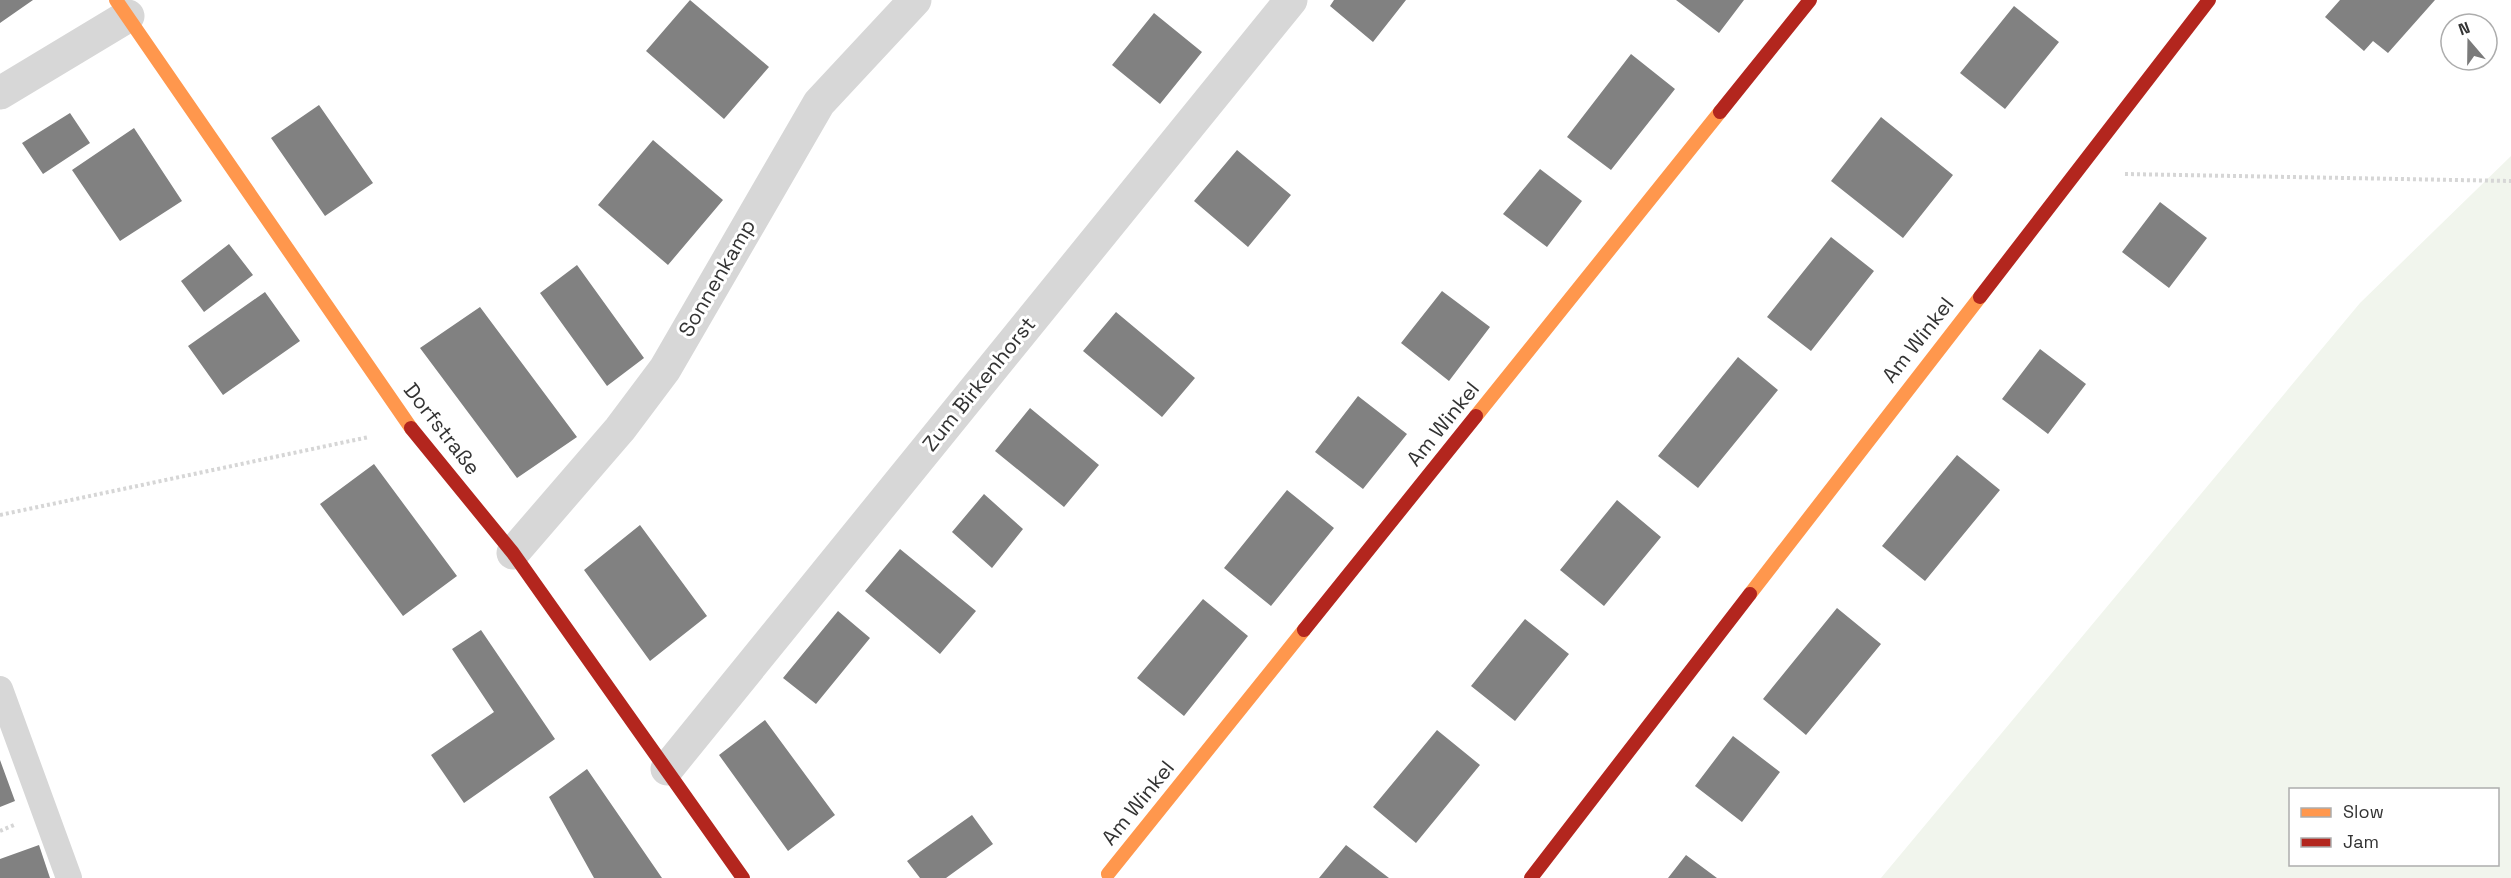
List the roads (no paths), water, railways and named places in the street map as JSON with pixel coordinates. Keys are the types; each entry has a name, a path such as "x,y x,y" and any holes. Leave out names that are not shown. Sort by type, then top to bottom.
{"street":[{"name":"Sonnenkamp","path":"513,553 620,429 665,369 819,103 915,0"},
{"name":"Zum Birkenhorst","path":"667,769 1291,0"},
{"name":"Am Winkel","path":"1108,874 1810,0"},
{"name":"Am Winkel","path":"1531,878 2073,173 2209,0"},
{"name":"Dorfstraße","path":"122,8 411,428 513,553 743,878"},
{"path":"0,93 122,8"}],"lane":[{"path":"0,689 69,878"}]}
